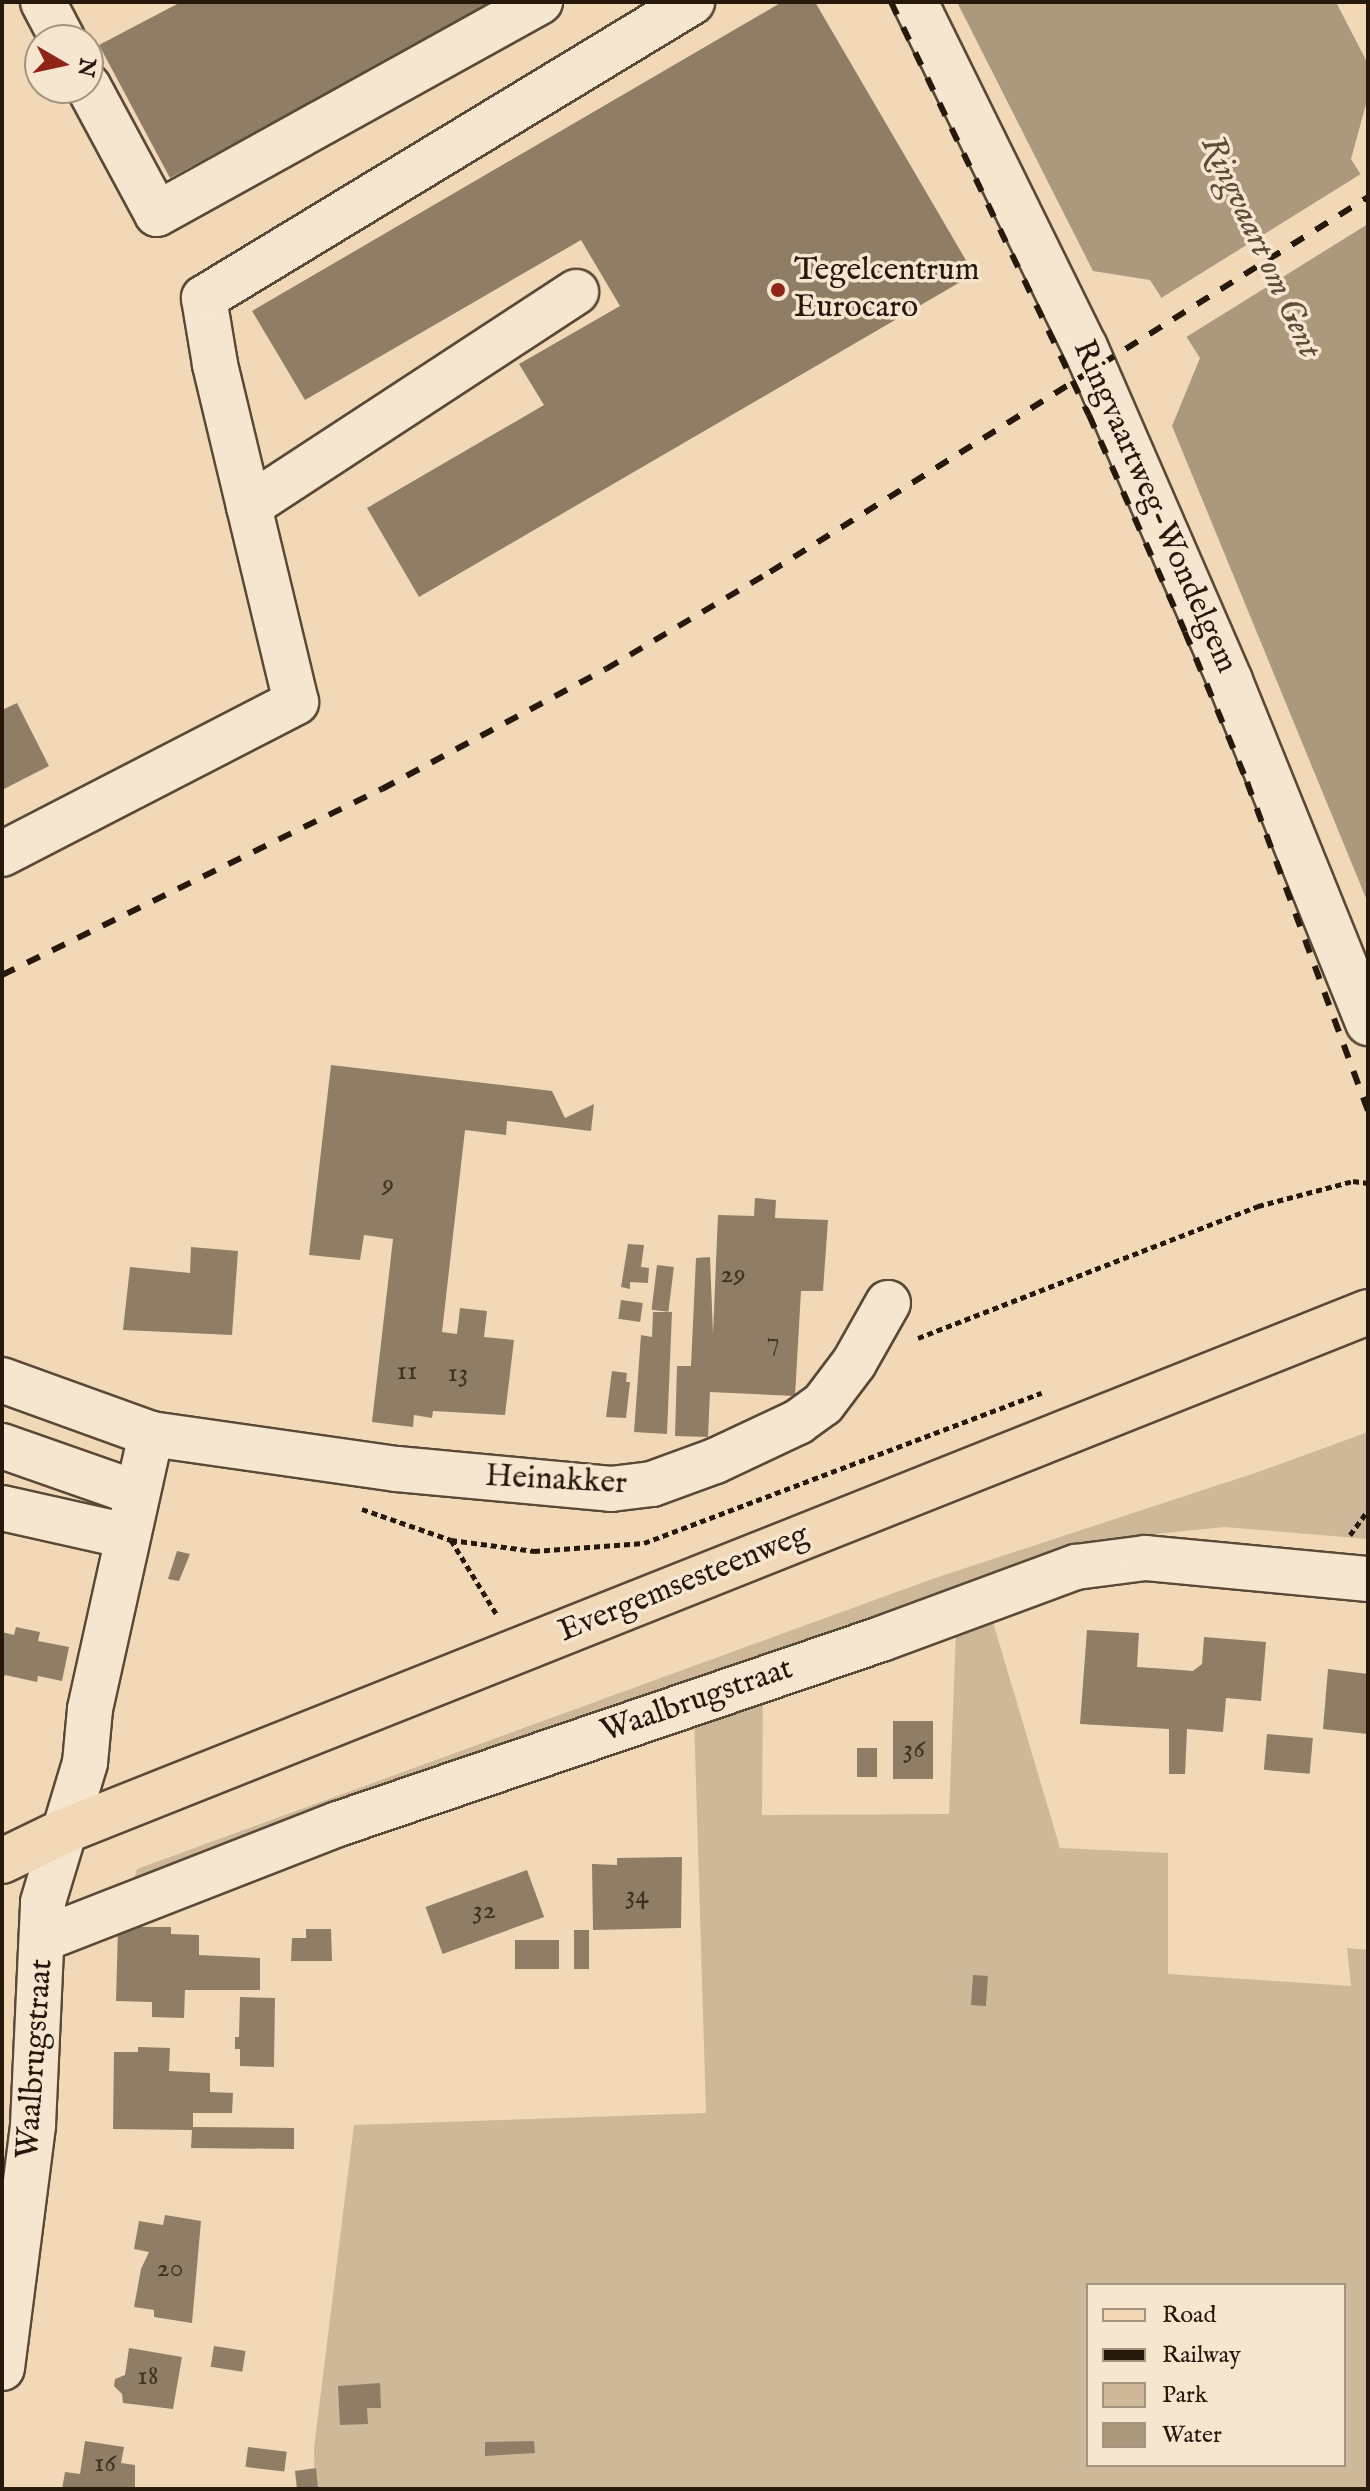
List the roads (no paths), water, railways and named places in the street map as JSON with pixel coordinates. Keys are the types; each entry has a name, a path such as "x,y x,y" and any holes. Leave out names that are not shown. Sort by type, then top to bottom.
{"main road":[{"name":"Evergemsesteenweg","path":"2,1861 62,1832 1368,1312"}],"street":[{"path":"43,2 55,24"},
{"path":"98,104 157,214 540,2"},
{"path":"2,854 296,702 215,364 204,298 692,2"},
{"name":"Ringvaartweg-Wondelgem","path":"915,2 1085,347 1230,681 1368,1023"},
{"path":"249,506 576,292"},
{"name":"Heinakker","path":"2,1380 151,1434 397,1469 611,1489 652,1484 729,1455 798,1422 823,1404 854,1363 888,1303"},
{"path":"62,1832 85,1763 90,1709 151,1434"},
{"path":"2,1446 136,1493"},
{"path":"2,1508 127,1536"},
{"name":"Waalbrugstraat","path":"43,1939 338,1824 881,1639 1076,1567 1145,1558 1368,1579"},
{"name":"Waalbrugstraat","path":"2,2368 18,2114 43,1939 43,1902 62,1832"}],"water":[{"name":"Ringvaart om Gent","path":"957,2 1336,2 1368,64 1368,97 1351,159 1368,186 1368,903 1172,426 1200,358 1150,280 1093,271"}],"railway":[{"path":"891,2 1089,415 1185,632 1247,782 1368,1110"},
{"path":"2,975 382,789 606,669 770,572 1368,197"}],"place":[{"name":"Tegelcentrum Eurocaro","path":"778,290"}]}
